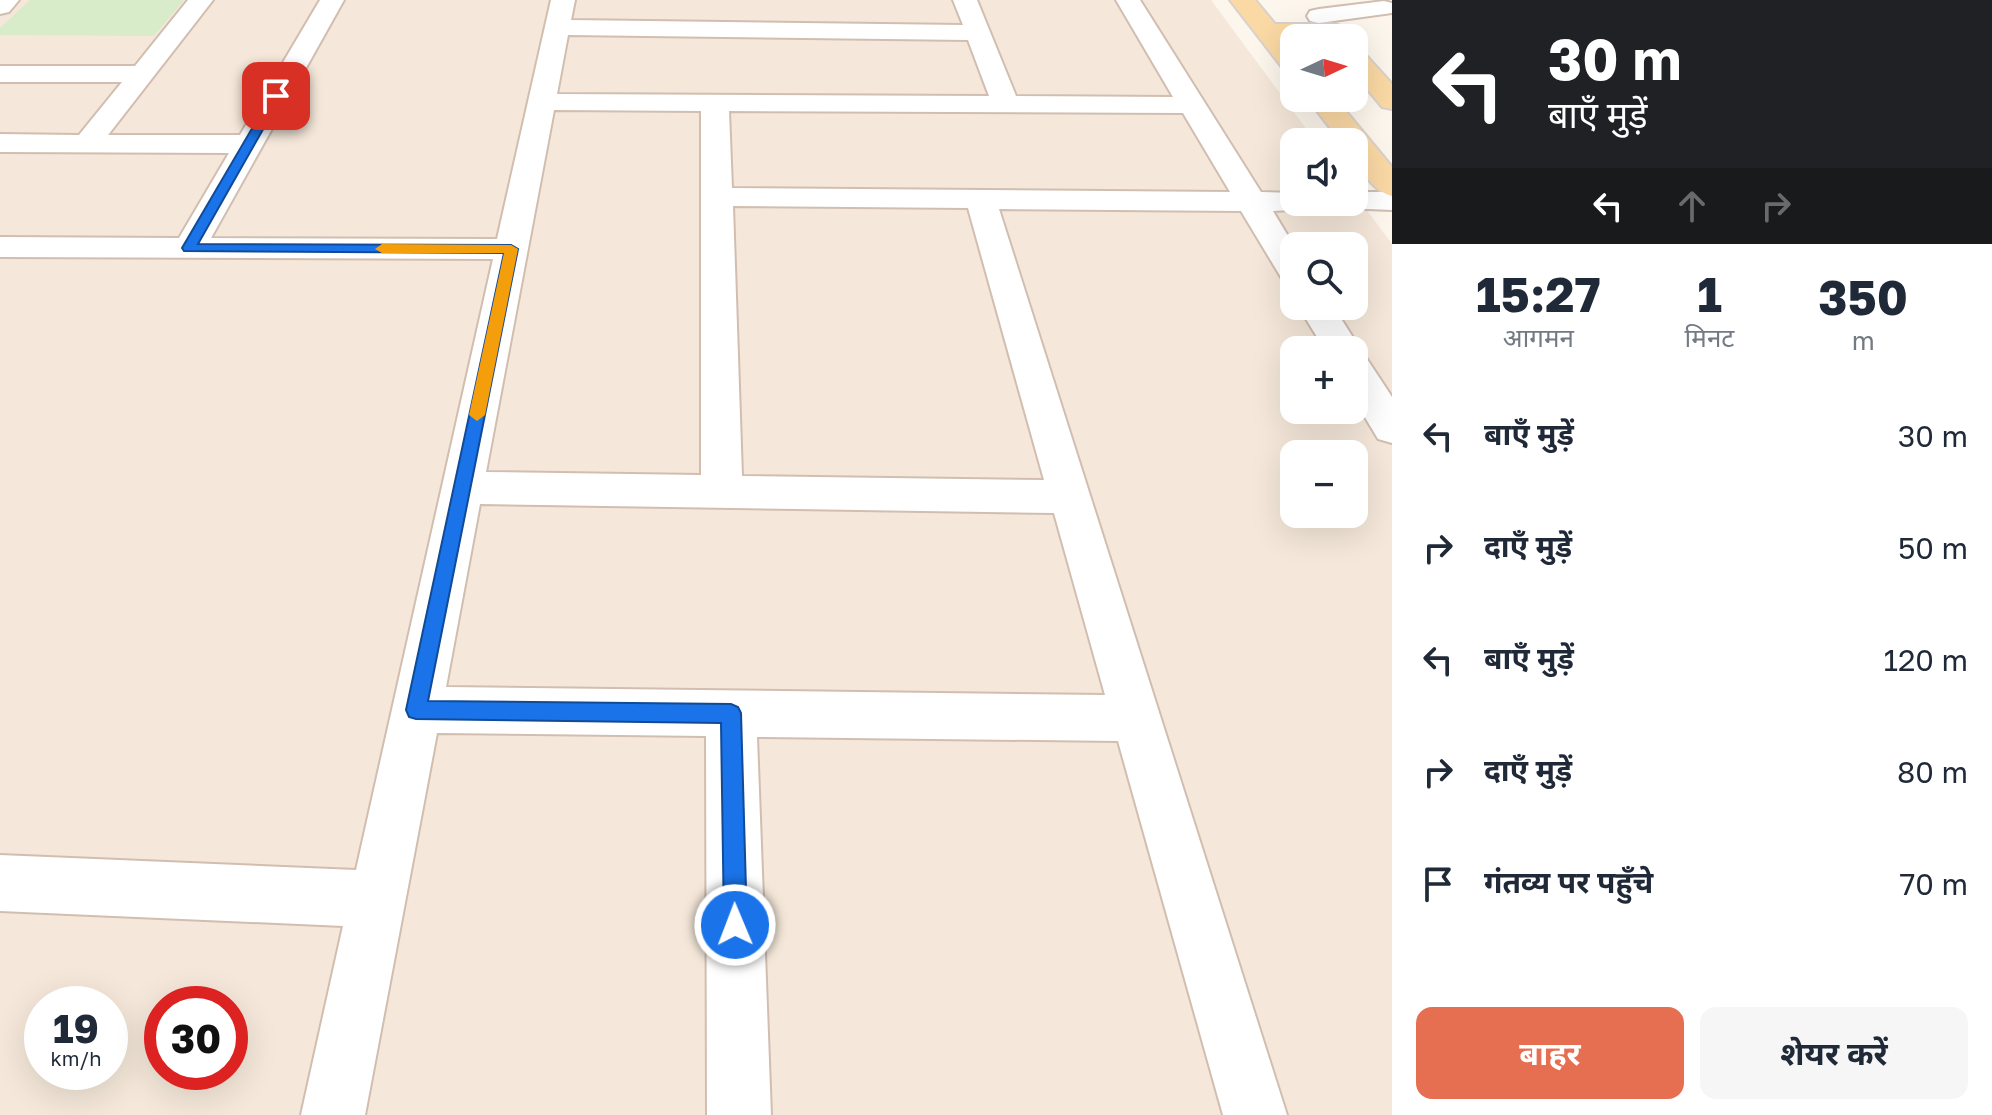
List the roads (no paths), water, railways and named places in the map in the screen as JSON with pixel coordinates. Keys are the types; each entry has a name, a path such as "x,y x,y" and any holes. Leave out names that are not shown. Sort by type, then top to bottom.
{"main road":[{"path":"1242,0 1280,47"},
{"path":"1268,32 1324,22"},
{"path":"1368,73 1392,101"},
{"path":"1332,112 1392,187"}],"street":[{"path":"0,7 7,0"},
{"path":"87,143 201,0"},
{"path":"189,248 332,0"},
{"path":"965,0 1006,104"},
{"path":"1128,0 1280,250"},
{"path":"333,1115 560,14 979,33"},
{"path":"1324,22 1380,20"},
{"path":"0,74 143,74"},
{"path":"542,102 1191,105"},
{"path":"715,103 722,492"},
{"path":"0,143 249,144"},
{"path":"716,197 1280,202"},
{"path":"981,200 1255,1115"},
{"path":"1368,201 1392,201"},
{"path":"0,247 511,249"},
{"path":"1368,390 1392,429"},
{"path":"462,488 1070,497"},
{"path":"416,710 1136,718"},
{"path":"731,713 739,1115"},
{"path":"0,883 377,899"}]}
